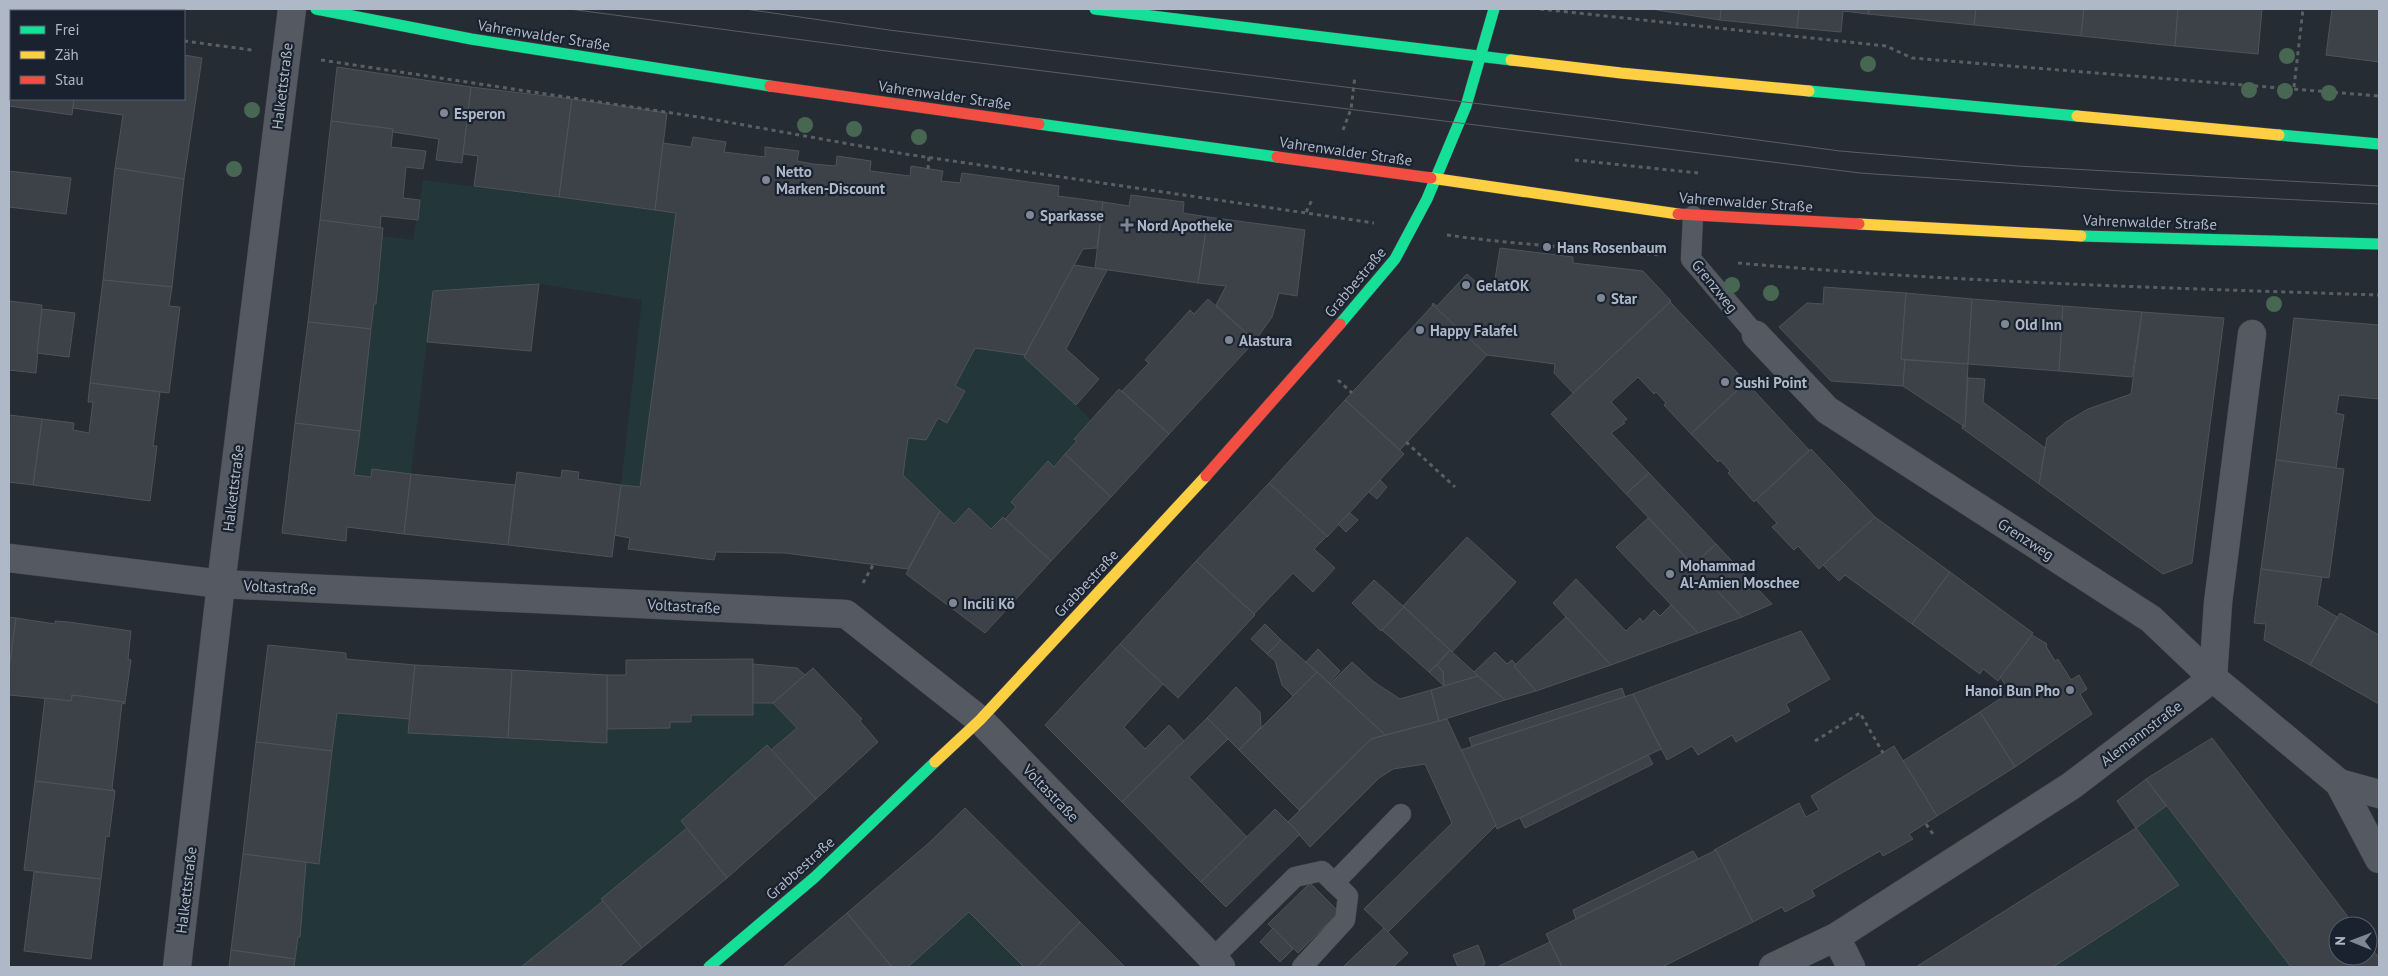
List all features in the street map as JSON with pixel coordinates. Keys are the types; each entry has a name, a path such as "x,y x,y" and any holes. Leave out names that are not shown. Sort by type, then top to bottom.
{"main road":[{"name":"Vahrenwalder Straße","path":"316,9 471,39 814,92 1436,178 1569,200 1694,216 2090,236 2379,244"},
{"path":"1095,9 1670,78 2379,144"},
{"name":"Grabbestraße","path":"709,967 815,876 980,720 1250,428 1395,259 1412,230 1464,112 1483,56 1494,9"}],"street":[{"name":"Halkettstraße","path":"177,967 221,584 292,9"},
{"path":"2213,678 2218,603 2252,334"},
{"name":"Grenzweg","path":"1756,335 1827,410 2151,619 2213,678 2339,783 2379,860"},
{"name":"Voltastraße","path":"9,558 221,584 846,614 980,720 1216,963"},
{"name":"Alemannstraße","path":"1773,967 1836,937 2071,786 2213,678"},
{"path":"2339,783 2379,794"},
{"path":"1836,937 1851,967"}],"lane":[{"name":"Grenzweg","path":"1694,216 1691,259 1756,335"},
{"path":"1334,883 1401,814"},
{"path":"1216,963 1295,877 1322,871 1348,896 1345,920 1302,967"}],"path":[{"path":"1540,9 1886,46 1912,58 2294,87 2379,96"},
{"path":"2294,87 2303,9"},
{"path":"1306,212 1330,164 1351,109 1360,40"},
{"path":"928,169 929,157"},
{"path":"1575,160 1698,173"},
{"path":"1406,442 1455,487"},
{"path":"1815,741 1860,713 1884,753"}],"shaded area":[{"path":"423,180 676,213 640,487 621,485 642,300 539,284 446,290 427,342 411,474 372,469 371,477 354,475 374,304 376,304 382,236 413,240"},
{"path":"975,348 1025,355 1091,420 1074,438 1077,441 1054,467 1048,462 1011,502 1016,507 991,529 969,509 954,524 903,475 908,438 926,440 938,418 947,423 964,391 955,386"},
{"path":"753,703 773,703 797,728 771,750 767,745 681,821 687,828 602,898 603,901 521,967 294,967 298,937 300,937 306,862 319,863 337,713 410,719 409,733 606,743 607,729 669,728 670,722 691,715 753,715"},
{"path":"2166,806 2291,967 2053,967 2179,885 2136,828"},
{"path":"969,912 1024,967 908,967"}],"building":[{"path":"1651,9 1721,9 1720,20"},
{"path":"1721,9 1799,9 1797,28 1720,20"},
{"path":"1799,9 1869,9 1868,14 1843,11 1841,32 1797,28"},
{"path":"1869,9 1976,9 1974,25 1868,14"},
{"path":"1976,9 2084,9 2081,36 1974,25"},
{"path":"2084,9 2178,9 2175,46 2081,36"},
{"path":"2178,9 2262,9 2258,54 2175,46"},
{"path":"2332,9 2379,9 2379,62 2326,55"},
{"path":"10,30 10,100 74,100 72,115 9,106"},
{"path":"185,55 202,58 184,179 115,168 123,115 73,108 74,100 185,100"},
{"path":"337,67 471,87 462,163 436,160 439,139 393,132 393,129 331,121"},
{"path":"471,87 572,99 559,197 474,186 478,156 463,154"},
{"path":"572,99 667,113 655,210 559,197"},
{"path":"331,121 393,129 391,147 426,151 423,169 406,167 403,198 420,200 418,220 381,216 380,228 320,220"},
{"path":"693,137 726,142 724,152 765,157 765,147 799,151 797,161 836,166 837,156 871,161 870,171 910,176 911,166 943,171 941,181 960,183 962,173 1059,186 1058,196 1103,202 1097,248 1083,249 1025,355 975,348 955,386 965,391 947,423 938,418 926,440 908,438 903,475 940,511 908,569 785,553 716,552 714,560 628,549 630,538 614,535 621,485 640,487 676,213 655,210 663,143 691,147"},
{"path":"115,168 184,179 172,287 103,280"},
{"path":"9,171 71,178 66,214 9,207"},
{"path":"1131,195 1184,202 1183,213 1208,217 1198,283 1095,268 1103,202 1129,206"},
{"path":"1208,217 1305,230 1297,296 1279,293 1272,317 1255,341 1216,305 1226,286 1198,283"},
{"path":"320,220 383,228 376,304 374,304 371,329 308,322"},
{"path":"1500,248 1573,257 1573,263 1643,271 1671,301 1573,393 1554,373 1555,364 1487,355 1432,305 1433,303 1437,306 1467,274 1485,290 1493,292"},
{"path":"1074,265 1107,270 1066,349 1099,379 1076,405 1024,357"},
{"path":"103,280 172,287 169,306 180,307 169,393 90,383"},
{"path":"539,284 531,351 427,342 433,291"},
{"path":"1824,287 1906,293 1901,359 1905,360 1903,386 1831,381 1779,327 1807,303 1823,304"},
{"path":"1906,293 1972,299 1968,364 1901,359"},
{"path":"1208,299 1255,341 1169,434 1122,391 1149,363 1145,360 1190,310 1194,314"},
{"path":"1972,299 2063,306 2059,371 1968,364"},
{"path":"9,301 42,305 36,373 9,370"},
{"path":"1670,302 1746,382 1691,434 1664,405 1666,403 1656,392 1654,394 1638,377 1611,402 1627,419 1623,422 1625,423 1611,433 1649,473 1626,494 1551,414"},
{"path":"1433,305 1487,355 1400,450 1345,400"},
{"path":"2063,306 2142,312 2132,377 2059,371"},
{"path":"42,309 75,313 69,357 37,353"},
{"path":"2142,312 2224,318 2192,563 2163,574 2039,484 2047,438 2066,422 2088,409 2131,394"},
{"path":"2294,318 2379,325 2379,399 2339,395 2336,413 2344,415 2336,468 2276,460"},
{"path":"308,322 371,329 360,431 295,423"},
{"path":"1905,360 1968,364 1965,427 1903,386"},
{"path":"1968,378 1985,379 1983,402 2045,448 2039,484 1962,428 1963,425 1965,427"},
{"path":"1746,382 1809,450 1754,502 1728,473 1730,471 1720,460 1718,462 1691,434"},
{"path":"90,383 160,392 153,446 157,446 150,501 33,485 42,419 74,423 73,430 89,433 93,402 88,402"},
{"path":"1119,389 1169,434 1111,497 1065,454 1077,441 1074,439"},
{"path":"1345,400 1404,454 1327,537 1269,483"},
{"path":"9,415 42,419 33,485 9,482"},
{"path":"295,423 360,431 354,475 371,477 372,469 411,474 404,534 347,527 346,541 282,533"},
{"path":"1811,449 1875,517 1819,569 1798,546 1794,550 1772,527 1777,523 1756,500"},
{"path":"1065,454 1111,497 1051,561 1005,519 1016,507 1011,502 1048,461 1054,467"},
{"path":"2276,460 2344,469 2329,578 2261,569"},
{"path":"562,470 579,472 578,479 621,485 612,557 508,545 517,472 561,478"},
{"path":"1649,473 1716,544 1693,565 1626,494"},
{"path":"411,474 515,485 508,545 404,534"},
{"path":"1380,480 1387,487 1377,499 1369,492"},
{"path":"1269,483 1327,536 1314,549 1335,568 1313,592 1293,573 1254,614 1196,561"},
{"path":"969,508 991,529 1003,517 1051,561 985,633 906,574 940,511 954,524"},
{"path":"1350,513 1358,520 1346,532 1338,524"},
{"path":"1875,517 1950,572 1912,624 1845,575 1839,581 1823,565"},
{"path":"1648,518 1742,617 1698,633 1616,547"},
{"path":"1467,537 1516,582 1452,652 1403,606"},
{"path":"1716,544 1772,604 1742,617 1693,565"},
{"path":"1196,561 1255,615 1178,698 1120,644"},
{"path":"2261,569 2322,577 2317,605 2337,617 2310,665 2264,640 2266,624 2254,623"},
{"path":"1950,572 2033,633 1998,681 1983,669 1980,674 1912,624"},
{"path":"1576,579 1626,631 1640,618 1643,622 1654,610 1660,616 1671,605 1698,633 1611,665 1553,603"},
{"path":"1374,580 1404,607 1381,631 1352,603"},
{"path":"1404,607 1450,650 1429,672 1382,630"},
{"path":"2340,613 2379,635 2379,704 2310,665"},
{"path":"9,617 16,618 9,670"},
{"path":"1566,617 1611,665 1536,691 1514,666"},
{"path":"16,618 55,624 55,621 69,622 131,631 128,659 131,660 125,702 72,695 71,701 9,695 9,670"},
{"path":"1265,624 1281,640 1267,654 1251,639"},
{"path":"1801,631 1830,679 1786,704 1790,711 1736,742 1732,735 1698,755 1692,746 1667,760 1633,694"},
{"path":"2032,635 2047,644 2046,646 2055,661 2058,659 2071,680 2079,675 2087,689 2080,694 2092,714 2015,767 1980,712 2010,692 2000,677"},
{"path":"1281,640 1317,672 1293,696 1282,685 1275,661 1267,654"},
{"path":"1120,644 1163,684 1124,727 1145,749 1169,725 1184,741 1122,802 1045,725"},
{"path":"268,645 346,653 346,659 415,665 410,719 337,713 332,751 256,742"},
{"path":"1318,649 1340,671 1329,683 1306,662"},
{"path":"1450,650 1478,676 1444,686 1443,672 1437,665"},
{"path":"1495,652 1507,664 1512,660 1516,665 1514,666 1536,691 1505,700 1478,676 1474,672"},
{"path":"753,659 753,715 691,715 691,722 670,722 670,728 607,729 607,675 626,675 626,660"},
{"path":"1352,662 1374,682 1400,699 1431,690 1439,721 1385,735 1330,684"},
{"path":"753,664 797,668 805,675 773,703 753,703"},
{"path":"415,665 512,670 508,738 408,733"},
{"path":"1437,665 1443,672 1444,686 1429,672"},
{"path":"813,668 862,719 860,721 878,742 816,799 771,750 797,728 773,703"},
{"path":"512,670 607,675 607,743 508,738"},
{"path":"1317,672 1385,735 1371,739 1299,810 1239,750"},
{"path":"1478,676 1505,700 1439,721 1431,690"},
{"path":"1236,687 1260,712 1261,727 1239,750 1207,718"},
{"path":"1622,688 1625,697 1472,746 1469,738"},
{"path":"1633,694 1661,749 1497,829 1461,750"},
{"path":"72,695 125,702 125,704 122,703 112,788 115,791 35,781 45,698 71,701"},
{"path":"1980,712 2015,767 1937,816 1903,761"},
{"path":"1207,718 1228,739 1189,777 1247,837 1201,882 1122,802"},
{"path":"1447,719 1496,825 1388,932 1364,909 1452,823 1425,764 1393,769 1379,778 1310,847 1288,822 1371,739"},
{"path":"2212,738 2347,916 2328,916 2328,966 2378,966 2378,957 2379,967 2291,967 2146,779"},
{"path":"256,742 332,751 319,864 243,854"},
{"path":"767,745 816,799 727,878 681,821"},
{"path":"1894,746 1937,816 1909,834 1913,839 1883,856 1880,851 1812,890 1815,896 1785,912 1782,907 1753,922 1714,850 1799,803 1806,817 1819,810 1811,796"},
{"path":"1648,755 1653,764 1525,828 1520,818"},
{"path":"2146,779 2166,806 2136,828 2117,801"},
{"path":"35,781 115,791 109,837 106,836 101,879 24,870"},
{"path":"965,808 1080,922 1037,967 1024,967 969,912 908,967 892,967 847,913 930,842"},
{"path":"1275,809 1300,834 1226,907 1201,882"},
{"path":"687,828 727,878 642,948 601,899"},
{"path":"2136,828 2179,885 2053,967 1916,967"},
{"path":"1716,850 1753,922 1662,967 1562,967 1546,934"},
{"path":"1693,851 1698,859 1576,919 1573,910"},
{"path":"243,854 306,862 300,937 298,937 295,959 231,950"},
{"path":"34,872 101,879 91,959 24,951"},
{"path":"1310,883 1339,912 1298,953 1268,924"},
{"path":"603,901 642,948 619,967 521,967"},
{"path":"847,913 892,967 783,967"},
{"path":"1080,922 1125,967 1037,967"},
{"path":"1273,928 1293,949 1280,962 1260,942"},
{"path":"1384,928 1408,953 1393,967 1343,967"},
{"path":"1550,942 1562,967 1497,967"},
{"path":"1478,945 1485,963 1483,967 1458,967 1453,955"},
{"path":"231,950 295,959 294,967 229,967"}],"tram line":[{"path":"569,9 932,57 1860,173 2122,191 2379,204"},
{"path":"745,9 889,30 1609,120 1840,151 2017,166 2379,186"}],"traffic: fast":[{"path":"316,9 471,39 770,86"},
{"path":"1095,9 1511,60"},
{"path":"1340,324 1395,259 1427,199 1466,106 1494,9"},
{"path":"1809,91 2077,116"},
{"path":"1039,124 1277,157"},
{"path":"2279,135 2379,144"},
{"path":"2081,236 2379,244"},
{"path":"709,967 815,877 935,762"}],"traffic: slow":[{"path":"1511,60 1621,73 1809,91"},
{"path":"2077,116 2279,135"},
{"path":"1431,178 1678,214"},
{"path":"1859,224 2081,236"},
{"path":"935,762 980,720 1206,476"}],"traffic: jam":[{"path":"770,86 1039,124"},
{"path":"1277,157 1431,178"},
{"path":"1678,214 1859,224"},
{"path":"1206,476 1340,324"}],"place":[{"name":"Esperon","path":"444,113"},
{"name":"Netto Marken-Discount","path":"766,180"},
{"name":"Sparkasse","path":"1030,215"},
{"name":"Nord Apotheke","path":"1127,225"},
{"name":"Hans Rosenbaum","path":"1547,247"},
{"name":"GelatOK","path":"1466,285"},
{"name":"Star","path":"1601,298"},
{"name":"Old Inn","path":"2005,324"},
{"name":"Happy Falafel","path":"1420,330"},
{"name":"Alastura","path":"1229,340"},
{"name":"Sushi Point","path":"1725,382"},
{"name":"Mohammad Al-Amien Moschee","path":"1670,574"},
{"name":"Incili Kö","path":"953,603"},
{"name":"Hanoi Bun Pho","path":"2070,690"}]}
